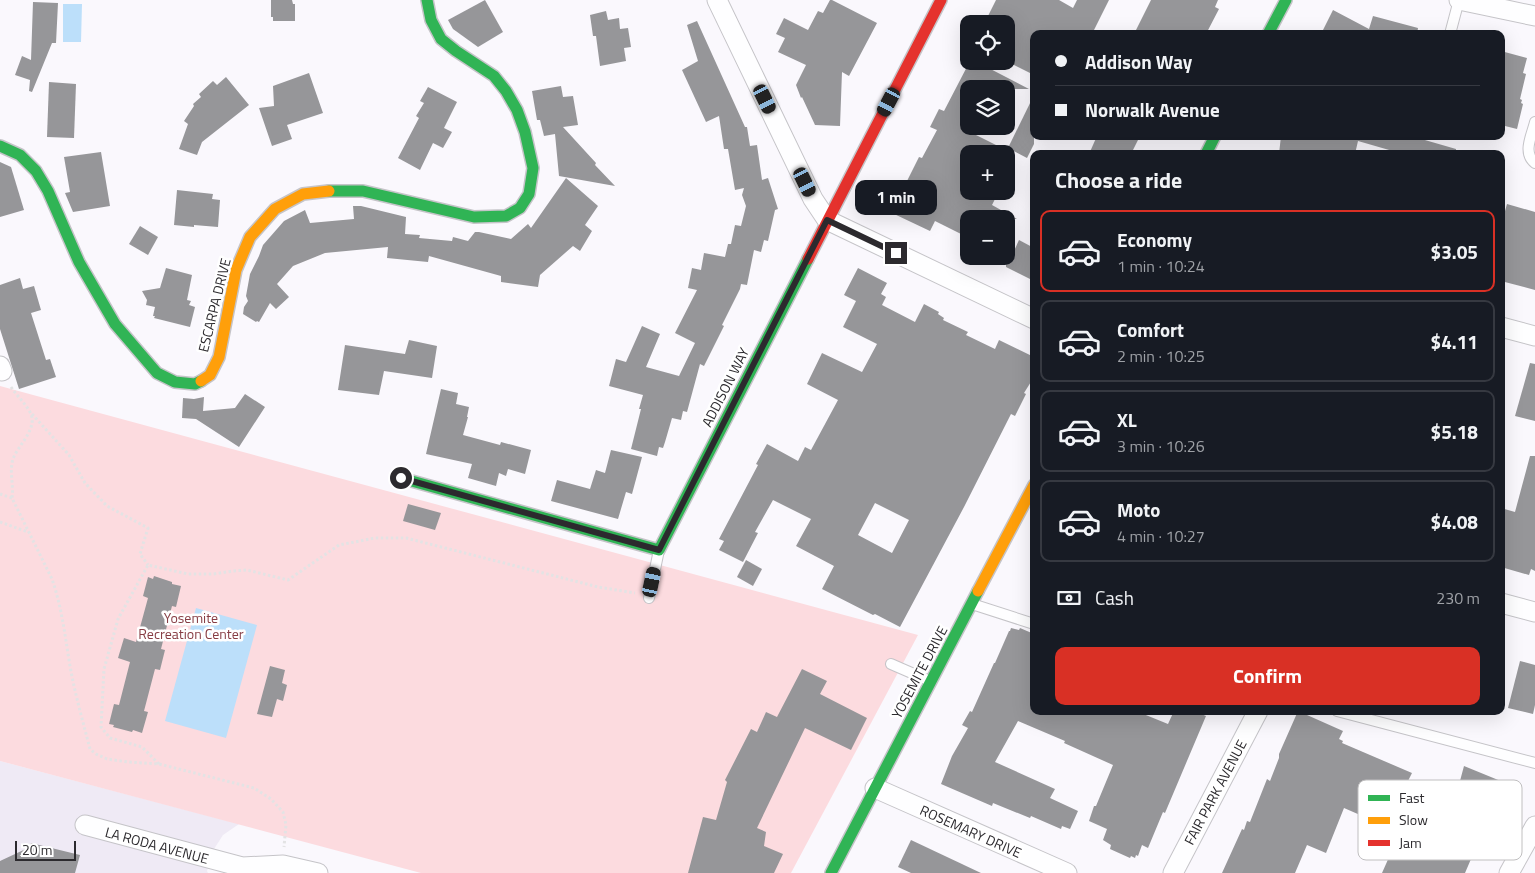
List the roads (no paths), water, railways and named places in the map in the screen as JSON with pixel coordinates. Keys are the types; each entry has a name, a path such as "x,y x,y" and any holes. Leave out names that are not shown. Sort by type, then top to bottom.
{"street":[{"name":"ESCARPA DRIVE","path":"0,146 20,155 36,171 48,191 78,262 115,324 158,373 174,382 195,384 210,375 219,356 236,270 250,237 275,209 303,194 363,191 474,217 506,216 520,208 530,194 533,168 525,132 517,110 494,76 441,39 431,20 427,0"},
{"path":"717,0 813,198 827,220 1030,317"},
{"name":"ADDISON WAY","path":"659,550 827,220 942,0"},
{"path":"1270,30 1286,0"},
{"path":"1459,0 1535,16"},
{"path":"1505,328 1535,336"},
{"path":"401,478 659,550"},
{"name":"YOSEMITE DRIVE","path":"831,873 1030,493"},
{"path":"1505,604 1535,612"},
{"name":"FAIR PARK AVENUE","path":"1173,873 1256,715"},
{"name":"ROSEMARY DRIVE","path":"875,788 1067,873"},
{"name":"LA RODA AVENUE","path":"85,826 242,867 283,865 318,873"},
{"path":"1522,850 1535,826"},
{"path":"1510,873 1517,860"}],"lane":[{"path":"1451,30 1459,0"},
{"path":"1535,122 1528,150 1529,157 1535,163"},
{"path":"649,598 659,550"},
{"path":"972,604 1030,623"},
{"path":"891,664 931,682"},
{"path":"1352,715 1535,763"}],"water":[{"path":"63,4 82,4 81,42 63,42"},
{"path":"196,608 257,625 226,738 165,721"}],"park label":[{"name":"Yosemite Recreation Center","path":"191,626"}]}
